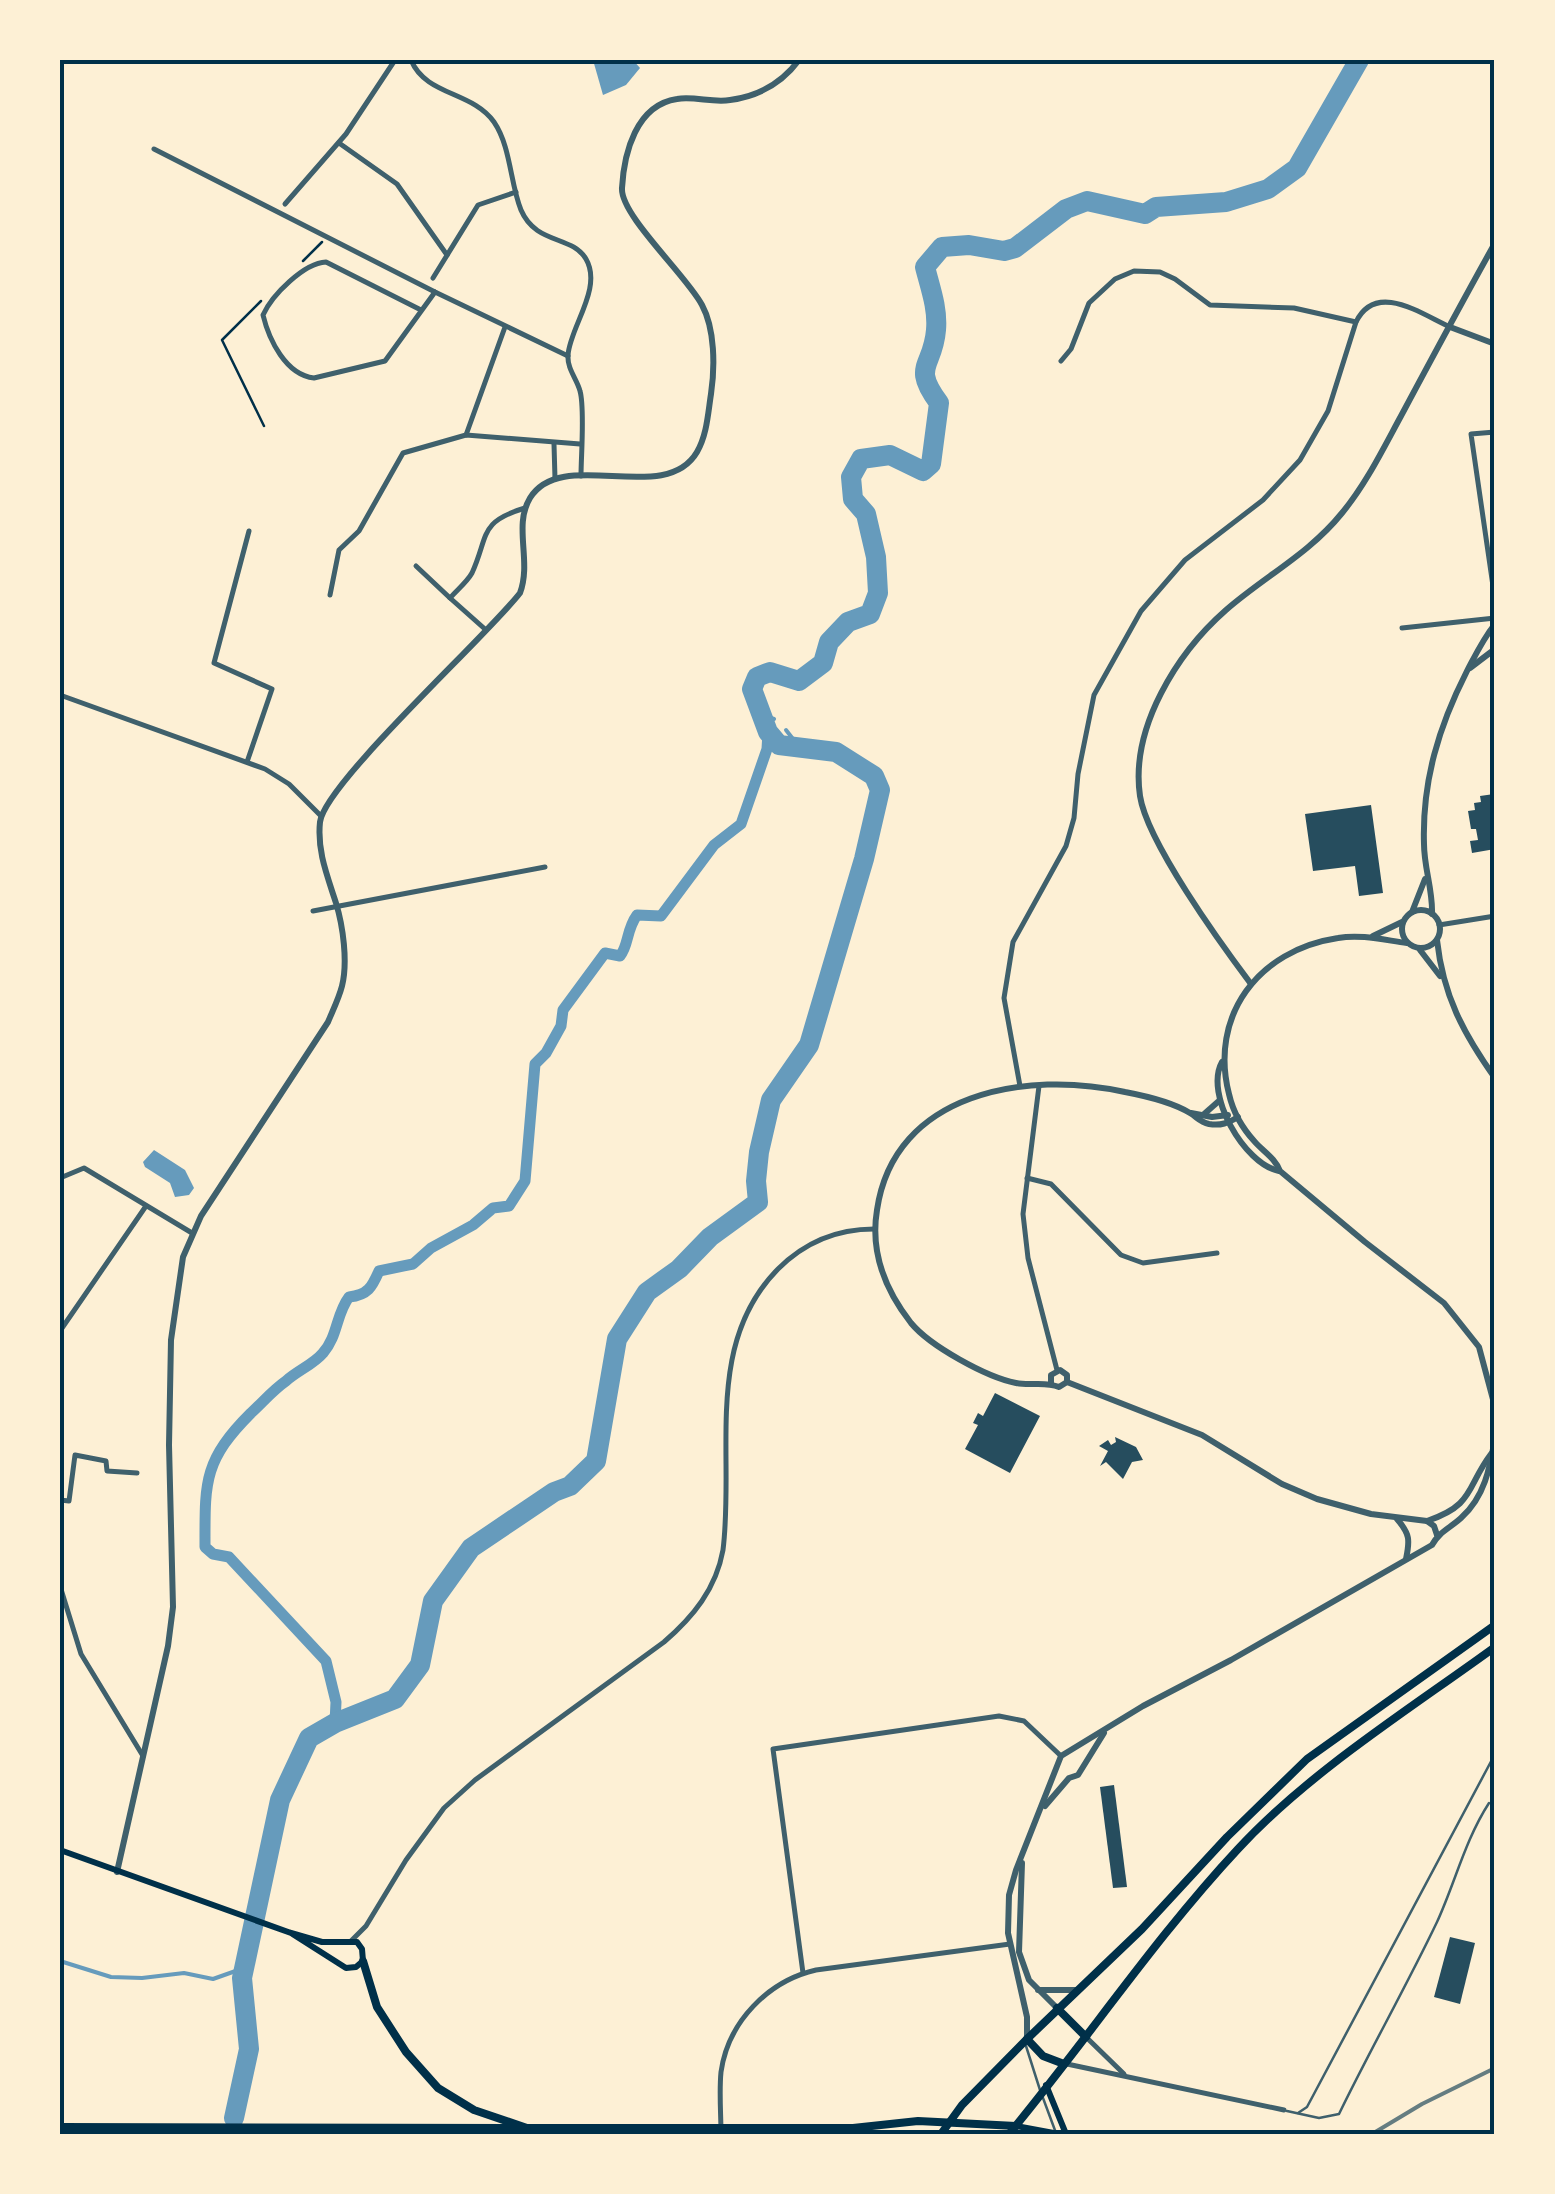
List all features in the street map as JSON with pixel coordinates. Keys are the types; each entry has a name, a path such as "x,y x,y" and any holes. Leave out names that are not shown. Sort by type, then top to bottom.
{"main road":[{"path":"941,2134 1057,2008 1142,1929 1227,1836 1308,1759 1495,1626"},
{"path":"1013,2130 1157,1943 1238,1848 1316,1778 1495,1647"},
{"path":"60,1850 292,1933 361,1948 377,2007 406,2052 438,2088 474,2110 526,2128"},
{"path":"292,1933 351,1968 363,1960"},
{"path":"338,1961 338,1948 347,1942"},
{"path":"1057,2008 1086,2037"},
{"path":"1027,2039 1042,2056 1064,2064"},
{"path":"60,2127 796,2128 918,2121 1059,2134 1044,2088"}],"street":[{"path":"285,204 339,143 396,60"},
{"path":"411,60 424,81 464,98 492,120 500,133 522,212 534,230 578,251 589,266 589,287 568,356 581,393 581,476"},
{"path":"117,1872 168,1646 173,1607 171,1340 183,1257 192,1233 328,1022 342,986 344,972 336,905 323,867 320,816 362,762 520,592 525,579 522,513 533,493 554,479 642,477 675,471 696,455 706,426 713,378 710,333 704,307 632,216 621,193 630,140 644,117 658,106 678,99 727,101 745,97 775,86 800,60"},
{"path":"339,143 398,184 447,255"},
{"path":"154,149 568,356"},
{"path":"433,278 482,203 516,192"},
{"path":"1251,984 1217,937 1146,816 1139,776 1144,744 1166,685 1185,655 1226,610 1305,552 1344,512 1495,243"},
{"path":"421,310 326,262 316,262 274,298 263,315 268,332 290,368 302,377 314,378 386,360 435,292"},
{"path":"1061,361 1071,349 1089,303 1115,280 1134,271 1160,272 1175,278 1210,305 1294,308 1356,322"},
{"path":"1020,1086 1004,998 1013,942 1066,846 1094,695 1141,611 1185,560 1263,500 1300,460 1328,412 1356,322 1370,305 1388,301 1495,344"},
{"path":"466,435 506,327"},
{"path":"1495,432 1470,434 1495,600"},
{"path":"330,596 338,550 359,531 403,453 466,435 580,444"},
{"path":"554,444 554,479"},
{"path":"450,598 471,576 483,534 498,519 525,508"},
{"path":"247,762 272,689 214,663 249,531"},
{"path":"416,566 486,630"},
{"path":"1402,628 1474,618 1495,621 1483,638 1438,736 1428,774 1424,826 1426,878 1433,895 1432,914 1439,925 1441,976 1458,1020 1495,1078"},
{"path":"1469,669 1495,649"},
{"path":"60,695 265,769 289,784 320,816"},
{"path":"313,911 545,866"},
{"path":"1372,937 1412,912 1426,878"},
{"path":"1412,912 1432,914"},
{"path":"1439,925 1495,916"},
{"path":"1403,921 1402,933 1407,943"},
{"path":"1280,1171 1237,1115 1222,1062 1224,1036 1251,984 1282,958 1311,944 1341,937 1372,937 1420,948 1441,976"},
{"path":"1420,948 1437,940"},
{"path":"1222,1062 1218,1068 1220,1100 1246,1149 1270,1169 1280,1171 1444,1302 1479,1347 1495,1407"},
{"path":"1067,1382 1059,1387 1052,1382 1016,1383 974,1367 914,1326 887,1287 874,1228 889,1168 908,1140 933,1115 978,1095 1020,1086 1125,1092 1190,1113 1228,1119"},
{"path":"1039,1086 1023,1214 1028,1258 1057,1370"},
{"path":"1203,1115 1220,1100"},
{"path":"1190,1113 1214,1125 1237,1115"},
{"path":"60,1178 84,1168 192,1233"},
{"path":"1027,1178 1051,1184 1122,1255 1143,1263 1217,1253"},
{"path":"60,1331 146,1206"},
{"path":"361,1948 366,1926 406,1860 444,1808 475,1780 664,1642 685,1625 703,1602 717,1573 722,1550 727,1375 743,1318 760,1287 796,1251 838,1231 874,1228"},
{"path":"1057,1370 1066,1373 1067,1382"},
{"path":"1052,1382 1051,1375 1057,1370"},
{"path":"1067,1382 1202,1435 1282,1484 1317,1499 1396,1518 1423,1520 1434,1526 1437,1535"},
{"path":"1027,2039 1010,1894 1065,1754 1432,1544 1437,1535 1466,1514 1477,1498 1489,1472 1495,1438"},
{"path":"1406,1559 1413,1524 1460,1505 1492,1453"},
{"path":"60,1500 69,1501 76,1455 106,1461 107,1470 137,1473"},
{"path":"1396,1518 1416,1547 1425,1548"},
{"path":"60,1586 81,1654 143,1756"},
{"path":"803,1973 773,1748 999,1716 1024,1721 1065,1754 1080,1757 1083,1764"},
{"path":"1039,1813 1069,1778 1078,1776 1105,1732"},
{"path":"1058,1769 1069,1778"},
{"path":"347,1942 366,1926"},
{"path":"721,2134 726,2050 742,2019 757,2001 803,1973 1016,1946"},
{"path":"1016,1946 1029,1980 1057,2008"},
{"path":"1038,1990 1077,1990"},
{"path":"1086,2037 1126,2076"},
{"path":"1064,2064 1284,2110"}],"lane":[{"path":"1298,2113 1307,2107 1495,1754"},
{"path":"1284,2110 1318,2118 1338,2114 1435,1926 1457,1878 1471,1831 1489,1803"},
{"path":"1027,2039 1026,2051 1044,2088"}],"water":[{"path":"593,60 633,60 640,68 626,85 603,95"},
{"path":"154,1150 185,1170 194,1188 189,1195 175,1197 170,1183 145,1167 143,1162"}],"building":[{"path":"1494,794 1495,849 1472,853 1470,841 1478,840 1476,829 1471,829 1468,811 1475,810 1474,803 1481,802 1480,796"},
{"path":"1371,805 1383,893 1359,896 1355,866 1313,871 1305,814"},
{"path":"995,1393 1040,1416 1010,1473 965,1449 978,1425 973,1423 978,1413 983,1416"},
{"path":"1115,1437 1136,1447 1143,1460 1132,1462 1123,1479 1106,1462 1100,1466 1108,1451 1099,1446 1108,1440 1111,1445 1116,1442"},
{"path":"1114,1785 1127,1887 1113,1888 1100,1787"},
{"path":"1450,1937 1475,1943 1460,2004 1434,1997"}],"waterway":[{"path":"234,2118 249,2049 242,1978 280,1800 309,1738 395,1699 420,1665 433,1601 471,1548 554,1492 570,1486 596,1461 617,1339 647,1292 679,1269 710,1237 758,1202 759,1152 771,1100 809,1045 864,859 880,790 874,776 836,752 779,745 768,732 752,689 757,677 770,672 799,681 823,663 829,642 848,622 870,614 878,593 876,557 866,514 853,499 851,477 861,459 890,455 923,471 931,464 939,403 925,373 936,322 925,267 942,247 969,245 1004,251 1015,248 1066,209 1087,201 1145,214 1156,207 1226,202 1268,189 1297,168 1359,60"},
{"path":"763,715 774,719"},
{"path":"786,730 800,748"},
{"path":"335,1723 336,1702 326,1661 229,1557 213,1554 205,1547 205,1505 215,1459 251,1413 323,1353 349,1297 368,1289 379,1271 413,1264 493,1208 509,1206 525,1181 535,1064 561,1026 563,1010 605,953 620,956 637,915 661,916 714,845 741,824 767,749 768,732"},
{"path":"60,1961 111,1977 184,1973 213,1979 244,1968"}],"railway":[{"path":"1372,2134 1495,2068"}]}
